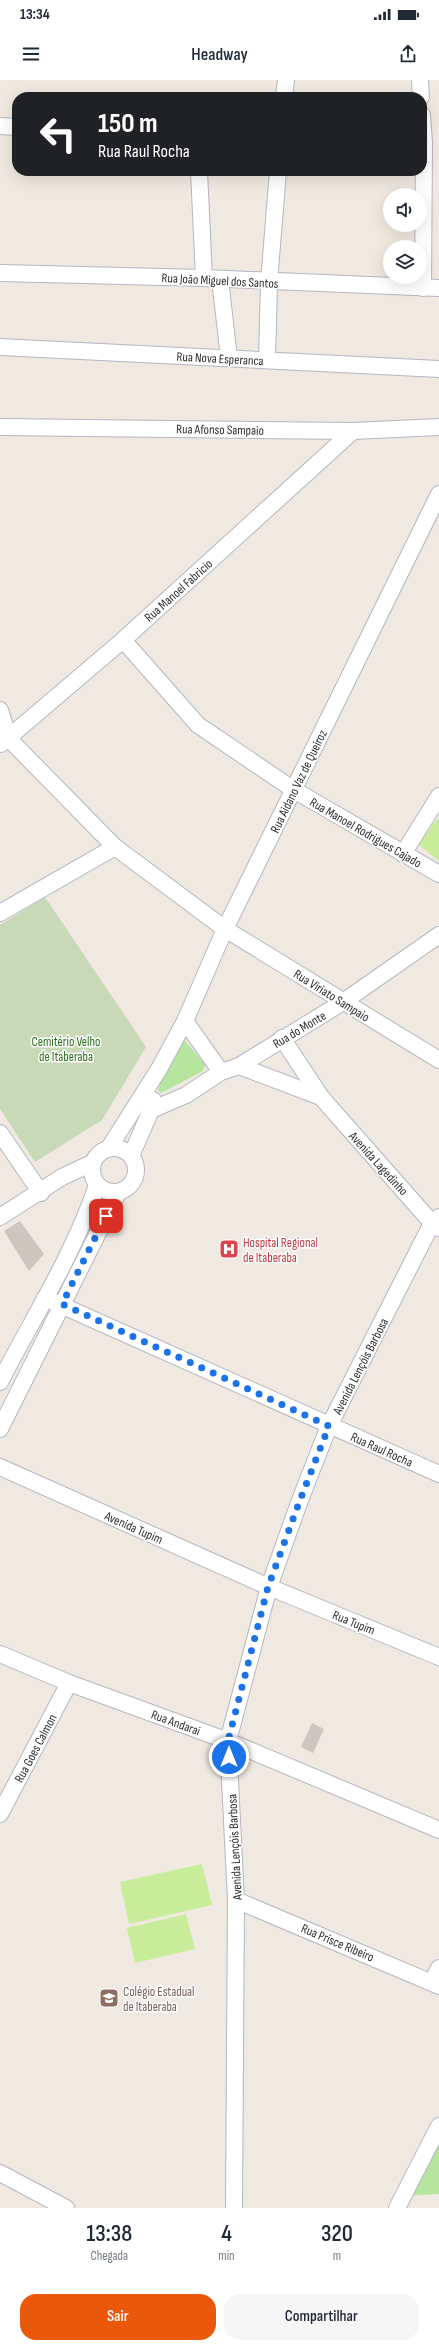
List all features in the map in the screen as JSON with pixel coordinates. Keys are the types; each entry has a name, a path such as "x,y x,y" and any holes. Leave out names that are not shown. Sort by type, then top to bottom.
{"street":[{"path":"285,92 286,80"},
{"path":"420,80 421,92"},
{"path":"0,126 12,126"},
{"path":"427,173 428,144"},
{"path":"199,176 204,278"},
{"path":"267,360 269,282 278,176"},
{"path":"423,288 427,176"},
{"name":"Rua João Miguel dos Santos","path":"0,273 204,278 269,282 439,288"},
{"path":"220,279 229,358"},
{"name":"Rua Nova Esperanca","path":"0,348 439,369"},
{"name":"Rua Afonso Sampaio","path":"0,427 353,431 439,427"},
{"name":"Rua Manoel Fabricio","path":"4,742 123,640 353,431"},
{"name":"Rua Aidano Vaz de Queiroz","path":"110,1148 159,1069 185,1021 225,929 439,494"},
{"name":"Rua Manoel Rodrigues Cajado","path":"123,640 198,725 294,790 439,874"},
{"path":"0,710 4,742"},
{"name":"Rua Viriato Sampaio","path":"4,742 115,847 225,929 439,1060"},
{"path":"403,854 439,796"},
{"path":"1,910 115,847"},
{"name":"Rua do Monte","path":"151,1110 186,1095 221,1072 239,1066 282,1038 343,1002 439,935"},
{"path":"185,1021 221,1072"},
{"name":"Avenida Lagedinho","path":"282,1038 321,1097 437,1222"},
{"name":"Avenida Lagedinho","path":"239,1066 321,1097"},
{"name":"Rua Aidano Vaz de Queiroz","path":"131,1156 151,1110 159,1069"},
{"path":"0,1133 41,1193"},
{"path":"0,1382 45,1298 89,1207 96,1156 110,1148 125,1150 135,1162 135,1178 131,1185 118,1193 0,1429"},
{"path":"0,1217 41,1193 62,1177 94,1175"},
{"path":"94,1175 105,1191 118,1193"},
{"name":"Avenida Lençóis Barbosa","path":"234,2208 236,1900 228,1741 268,1587 329,1426 437,1222"},
{"path":"72,1244 90,1251"},
{"name":"Rua Raul Rocha","path":"45,1298 62,1304 329,1426 439,1474"},
{"path":"10,1364 29,1373"},
{"name":"Avenida Tupim","path":"0,1467 268,1587"},
{"name":"Rua Tupim","path":"268,1587 439,1657"},
{"name":"Rua Andarai","path":"0,1654 69,1683 228,1741 439,1830"},
{"name":"Rua Goes Calmon","path":"0,1814 69,1683"},
{"name":"Rua Prisce Ribeiro","path":"236,1900 437,1978"},
{"path":"397,2208 439,2126"},
{"path":"0,2173 66,2208"}],"green space":[{"path":"439,817 439,861 418,844"},
{"name":"Cemitério Velho de Itaberaba","path":"45,897 146,1047 102,1120 35,1162 0,1109 0,925"},
{"path":"182,1037 205,1065 203,1071 161,1093 158,1090 176,1038"},
{"path":"202,1864 212,1905 129,1924 120,1882"},
{"path":"186,1914 195,1949 135,1963 127,1928"},
{"path":"439,2131 439,2194 400,2196"}],"building":[{"path":"20,1221 44,1254 29,1271 4,1231"},
{"path":"312,1723 324,1729 313,1753 301,1747"}],"place":[{"name":"Hospital Regional de Itaberaba","path":"229,1249"},
{"name":"Colégio Estadual de Itaberaba","path":"109,1998"}],"route":[{"path":"106,1216 90,1251 62,1304 329,1426 268,1587 228,1741 229,1757"}]}
